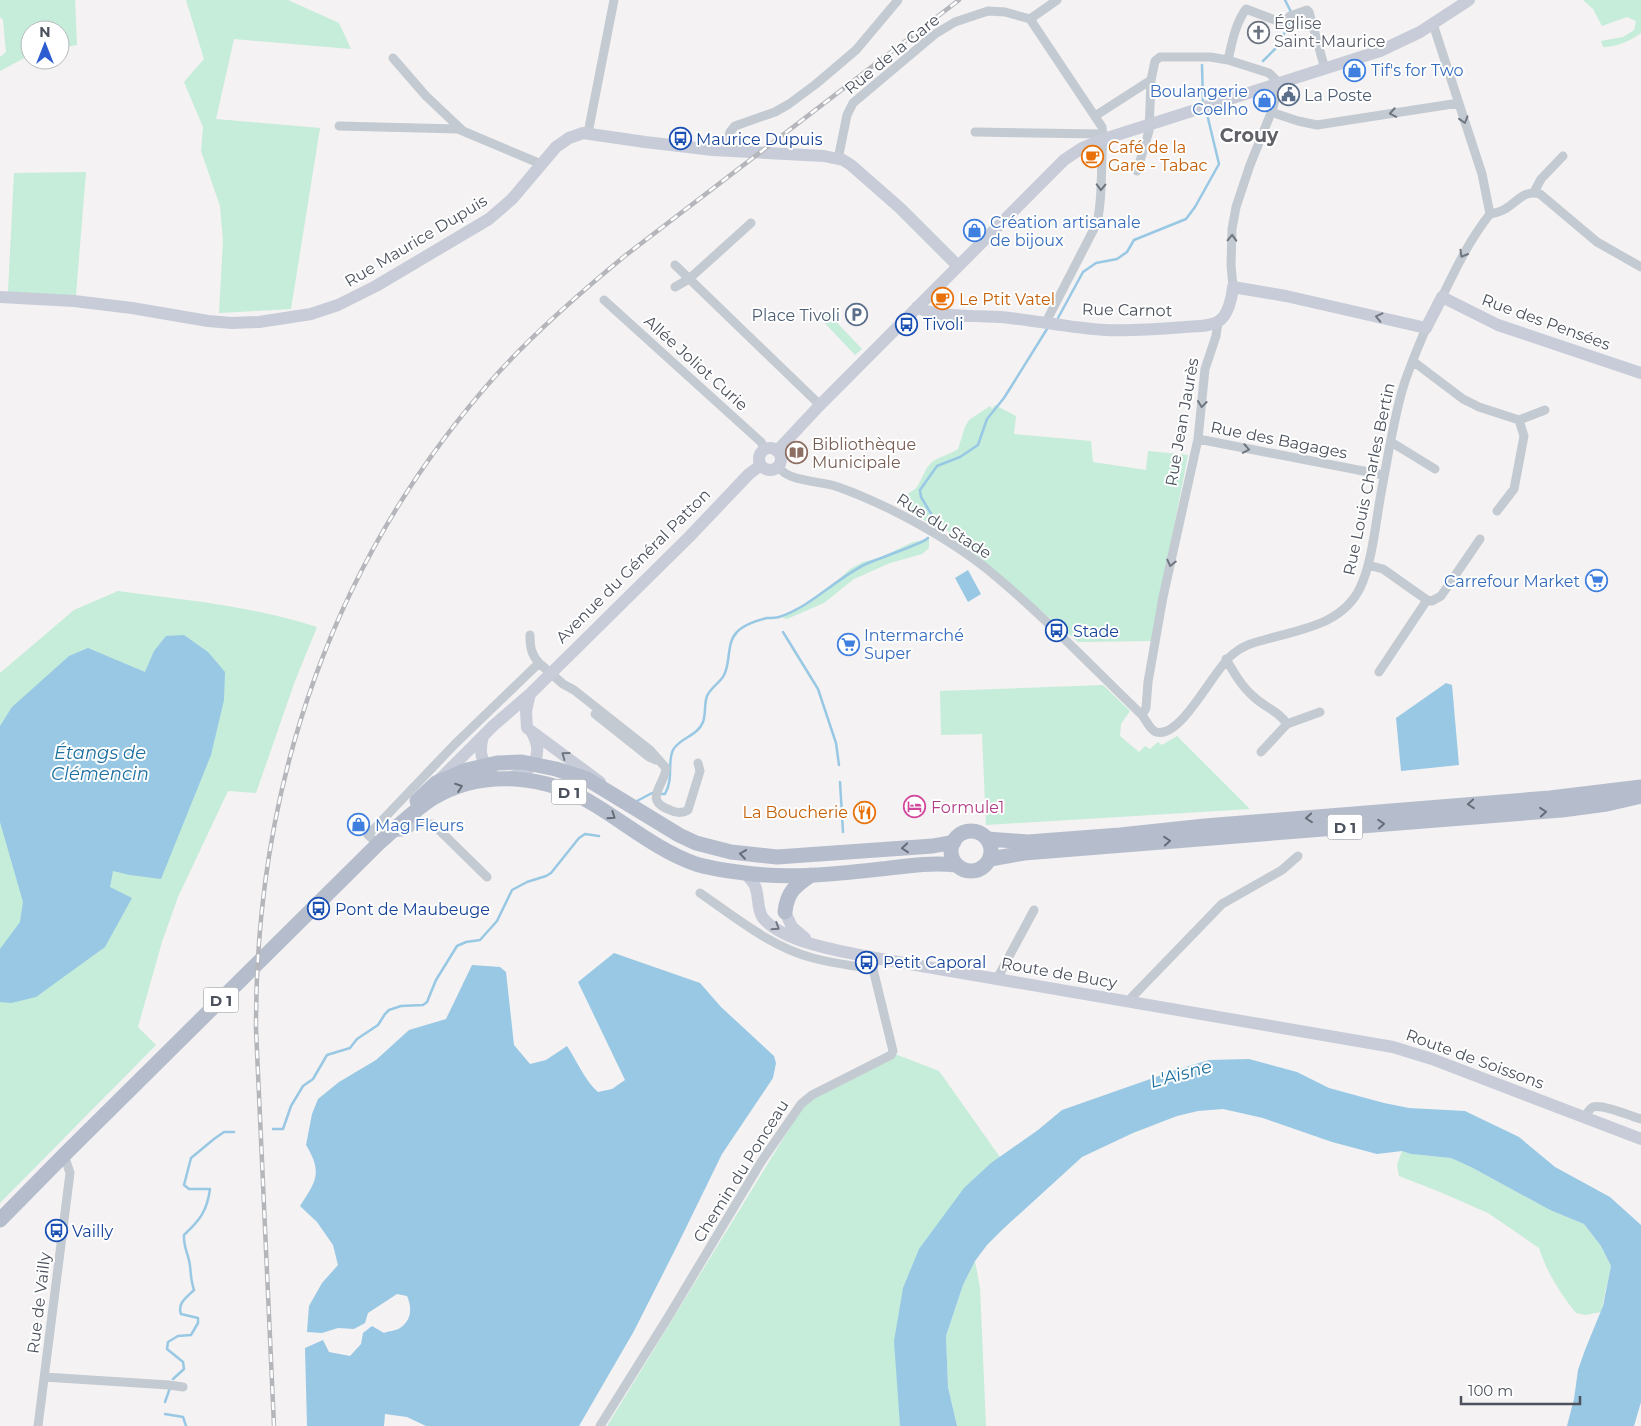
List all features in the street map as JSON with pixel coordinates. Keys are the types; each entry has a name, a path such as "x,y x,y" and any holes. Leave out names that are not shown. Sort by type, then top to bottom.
{"main road":[{"path":"771,450 781,457 781,460 778,467 771,470 761,465 760,455 771,450 820,405 1064,160 1082,148 1104,136 1150,125 1380,51 1433,24 1469,0"},
{"name":"Rue Maurice Dupuis","path":"0,297 74,300 232,323 259,322 312,314 338,305 376,286 489,219 512,199 560,143 574,135 588,133 645,142 725,150 824,156 838,159 851,165 900,208 958,266"},
{"path":"1233,287 1286,296 1426,328 1442,297"},
{"name":"Rue Jean Jaurès","path":"1218,322 1224,316 1233,287"},
{"name":"Rue des Pensées","path":"1442,297 1498,325 1640,373"},
{"name":"Rue Carnot","path":"917,307 933,312 1046,322 1105,330 1146,330 1208,325 1218,322"},
{"name":"Avenue du Général Patton","path":"494,725 530,694 689,537 749,474 761,465"},
{"path":"483,736 480,752 485,765 494,774 506,777 521,775 529,770 537,755 535,738 529,730 526,711 530,694"},
{"path":"436,783 494,725 506,721 514,722 529,730 581,767 617,796"},
{"name":"D 1","path":"390,833 415,803 436,783 467,770 508,762 534,763 587,780 617,796 664,828 695,843 755,856 778,857 876,851 933,846 954,842"},
{"name":"D 1","path":"0,1220 378,844 434,798 476,782 506,777 552,786 594,804 662,848 696,863 745,873 811,875 930,864 956,865"},
{"name":"D 1","path":"987,839 1028,842 1120,835 1205,826 1550,798 1641,787"},
{"name":"D 1","path":"990,859 1024,853 1562,810 1607,804 1641,796"},
{"path":"968,832 975,832 987,839 990,845 990,859 981,869 968,871 956,865 951,854 957,837 968,832"},
{"name":"Route de Bucy","path":"745,873 756,886 763,918 780,930 795,938 874,964 997,979 1292,1030"},
{"path":"785,912 786,903 794,888 811,875"},
{"name":"Route de Bucy","path":"785,912 798,934 820,947"},
{"name":"Route de Soissons","path":"1292,1030 1413,1052 1641,1139"}],"street":[{"path":"588,133 614,0"},
{"path":"725,150 730,132 734,126 775,112 816,84 856,50 898,0"},
{"path":"1046,322 1097,223 1100,210 1104,136 1102,127 1030,19 1058,0"},
{"path":"1228,60 1232,38 1246,9 1280,22 1284,22 1304,10 1310,12 1325,69"},
{"name":"Rue de la Gare","path":"838,159 847,115 853,103 935,34 955,22 988,11 1005,12 1030,19"},
{"path":"1433,24 1482,174 1490,214"},
{"path":"1137,172 1150,125 1151,80 1154,61 1160,57 1210,57 1228,60 1269,73 1276,78 1278,84"},
{"path":"393,58 426,96 462,130 541,164"},
{"path":"1094,116 1151,80"},
{"name":"Rue Jean Jaurès","path":"1233,287 1231,265 1232,229 1236,207 1250,165 1272,112 1278,84"},
{"path":"1272,112 1317,125 1459,103"},
{"path":"339,126 462,130"},
{"path":"975,132 1104,136"},
{"path":"1442,297 1461,258 1480,226 1490,214 1506,209 1517,199 1534,192 1541,179 1563,156"},
{"path":"1534,192 1540,194 1597,242 1641,267"},
{"path":"675,287 689,279 751,223"},
{"path":"675,265 820,405"},
{"name":"Allée Joliot Curie","path":"604,300 771,450"},
{"name":"Rue Jean Jaurès","path":"1142,715 1146,708 1148,682 1164,597 1198,439 1206,368 1216,336 1218,322"},
{"name":"Rue Louis Charles Bertin","path":"1157,733 1169,731 1186,716 1226,660 1246,645 1325,622 1339,614 1355,597 1368,565 1384,475 1402,391 1426,328"},
{"path":"1414,362 1463,399 1479,407 1519,420 1544,410"},
{"path":"1497,511 1514,489 1524,436 1519,420"},
{"name":"Rue des Bagages","path":"1198,439 1384,475"},
{"path":"1391,442 1435,469"},
{"name":"Rue du Stade","path":"778,467 781,471 792,477 836,486 864,496 910,519 968,555 1026,602 1142,715 1152,730 1157,733"},
{"path":"1368,565 1383,569 1427,600 1432,601 1441,596 1480,539"},
{"path":"1379,672 1427,600"},
{"path":"530,635 530,647 533,656 563,684 569,693 649,757 659,761 666,768 656,794 656,800 660,806 679,813 684,813 688,810 700,771 698,763"},
{"path":"1226,660 1240,682 1254,698 1283,718 1287,724"},
{"path":"378,844 368,835 454,744 539,663"},
{"path":"1261,752 1287,724 1320,712"},
{"path":"390,833 402,832 417,824 432,824 487,877"},
{"path":"1131,1002 1132,997 1222,904 1282,870 1298,856"},
{"name":"Route de Bucy","path":"700,893 768,940 784,948 812,958 874,964"},
{"path":"997,979 1034,910"},
{"name":"Chemin du Ponceau","path":"600,1426 761,1162 801,1104 812,1095 891,1055 893,1051 874,964"},
{"path":"1585,1117 1591,1108 1595,1107 1617,1111 1641,1119"},
{"name":"Rue de Vailly","path":"38,1426 70,1173 64,1155"},
{"path":"44,1377 183,1387"}],"green space":[{"path":"0,0 75,0 77,45 70,46 70,20 20,20 20,60 0,71 0,57 6,52 3,20 0,17"},
{"path":"186,0 288,0 339,23 351,49 234,39 216,119 320,128 291,309 219,313 223,241 220,206 201,151 203,127 184,82 204,59"},
{"path":"1583,0 1641,0 1641,33 1623,43 1603,47 1601,41 1623,37 1634,30 1636,21 1627,17 1602,26 1593,9"},
{"path":"86,172 76,295 8,292 14,173"},
{"path":"825,310 862,349 855,355 818,316"},
{"path":"995,405 1016,416 1014,434 1091,441 1093,462 1146,470 1148,451 1188,455 1152,641 1078,642 953,537 933,513 934,518 929,522 925,521 904,502 906,495 918,486 930,464 958,449 969,420 990,406 992,409"},
{"path":"929,539 929,548 922,554 890,563 854,579 824,603 787,619 783,618 783,615 806,605 825,592 850,569 913,542"},
{"path":"118,591 244,609 317,627 295,681 256,793 228,791 178,897 162,942 138,1027 156,1045 0,1203 0,673 74,610"},
{"path":"1103,685 1130,711 1121,724 1120,736 1139,752 1145,746 1150,749 1158,742 1162,745 1177,736 1250,809 986,825 982,734 941,735 940,691"},
{"path":"895,1054 939,1071 1007,1167 964,1218 929,1426 607,1426 805,1103"},
{"path":"1402,1151 1411,1154 1451,1158 1550,1210 1584,1224 1601,1246 1611,1266 1601,1312 1586,1315 1576,1313 1555,1282 1539,1248 1488,1213 1399,1176 1397,1165"},
{"path":"975,1261 980,1288 986,1426 957,1426 948,1387 946,1336 963,1285"}],"water":[{"path":"968,570 981,594 968,602 955,578"},
{"name":"Étangs de Clémencin","path":"184,635 208,652 225,672 224,700 211,755 161,879 113,871 110,887 132,898 105,947 36,997 11,1003 0,1002 0,949 20,922 23,902 0,822 0,726 12,707 69,656 88,648 145,672 154,651 166,636"},
{"path":"1446,683 1452,685 1459,765 1401,771 1396,718"},
{"path":"614,953 700,983 721,1007 774,1056 776,1063 773,1078 722,1154 634,1331 579,1426 426,1426 407,1417 385,1414 384,1426 307,1426 305,1348 323,1340 329,1352 350,1356 361,1344 363,1333 372,1326 384,1333 398,1329 407,1321 410,1313 407,1296 397,1294 368,1313 365,1323 354,1329 338,1328 322,1333 307,1332 309,1306 322,1283 338,1265 333,1245 317,1222 300,1206 310,1190 315,1177 316,1170 306,1145 312,1114 318,1099 339,1082 376,1060 409,1030 446,1019 472,965 500,967 506,972 514,1045 530,1064 546,1060 567,1046 585,1077 598,1092 612,1089 625,1080 578,982"},
{"name":"L'Aisne","path":"1249,1059 1297,1072 1329,1088 1384,1103 1409,1108 1465,1111 1519,1137 1555,1167 1610,1197 1641,1225 1641,1402 1634,1426 1567,1426 1574,1399 1578,1370 1603,1306 1611,1266 1601,1246 1584,1224 1550,1210 1451,1158 1411,1154 1402,1151 1377,1154 1332,1142 1263,1118 1223,1109 1198,1111 1177,1116 1133,1133 1082,1157 1003,1229 987,1245 975,1261 963,1285 946,1336 948,1387 957,1426 900,1426 894,1341 903,1288 919,1249 964,1188 991,1163 1038,1130 1062,1110 1209,1060"}],"waterway":[{"path":"1285,0 1291,12"},
{"path":"1263,61 1278,46 1291,20"},
{"path":"1202,65 1203,102"},
{"path":"1058,318 1083,272 1096,263 1117,259 1127,252 1134,240 1186,219 1195,207 1219,164 1207,114"},
{"path":"935,527 936,522 921,497 920,490 937,466 960,457 978,445 987,419 1004,398 1047,329"},
{"path":"662,794 665,794 668,788 670,760 673,750 701,727 707,696 724,675 731,642 737,632 755,621 779,617 791,612 866,564 928,538"},
{"path":"783,632 818,689 836,743 839,765"},
{"path":"840,782 843,832"},
{"path":"637,801 652,793"},
{"path":"273,1129 283,1129 291,1106 303,1086 313,1079 327,1055 350,1048 357,1039 378,1025 389,1010 401,1006 423,1005 427,1002 436,980 457,946 466,942 480,940 497,921 512,890 551,873 579,838 585,834 599,836"},
{"path":"173,1379 184,1369 183,1362 167,1349 168,1342 178,1336 191,1335 198,1323 198,1318 181,1314 180,1310 183,1300 194,1290 184,1235 202,1215 210,1189 189,1189 184,1185 191,1158 224,1132 234,1132"},
{"path":"165,1402 170,1388"},
{"path":"165,1414 183,1417 186,1426"}],"railway":[{"path":"274,1426 256,1029 259,938 270,849 289,762 315,678 349,597 390,519 440,444 498,373 528,342 576,297 626,255 959,0"}],"place":[{"name":"Église Saint-Maurice","path":"1258,32"},
{"name":"Tif's for Two","path":"1355,70"},
{"name":"La Poste","path":"1288,95"},
{"name":"Boulangerie Coelho","path":"1264,100"},
{"name":"Maurice Dupuis","path":"680,139"},
{"name":"Café de la Gare - Tabac","path":"1092,156"},
{"name":"Création artisanale de bijoux","path":"974,231"},
{"name":"Le Ptit Vatel","path":"943,299"},
{"name":"Place Tivoli","path":"856,315"},
{"name":"Tivoli","path":"907,324"},
{"name":"Bibliothèque Municipale","path":"796,453"},
{"name":"Carrefour Market","path":"1596,581"},
{"name":"Stade","path":"1057,631"},
{"name":"Intermarché Super","path":"848,644"},
{"name":"Formule1","path":"915,807"},
{"name":"La Boucherie","path":"864,812"},
{"name":"Mag Fleurs","path":"359,825"},
{"name":"Pont de Maubeuge","path":"319,909"},
{"name":"Petit Caporal","path":"867,962"},
{"name":"Vailly","path":"56,1231"}],"district":[{"name":"Crouy","path":"1249,135"}]}
